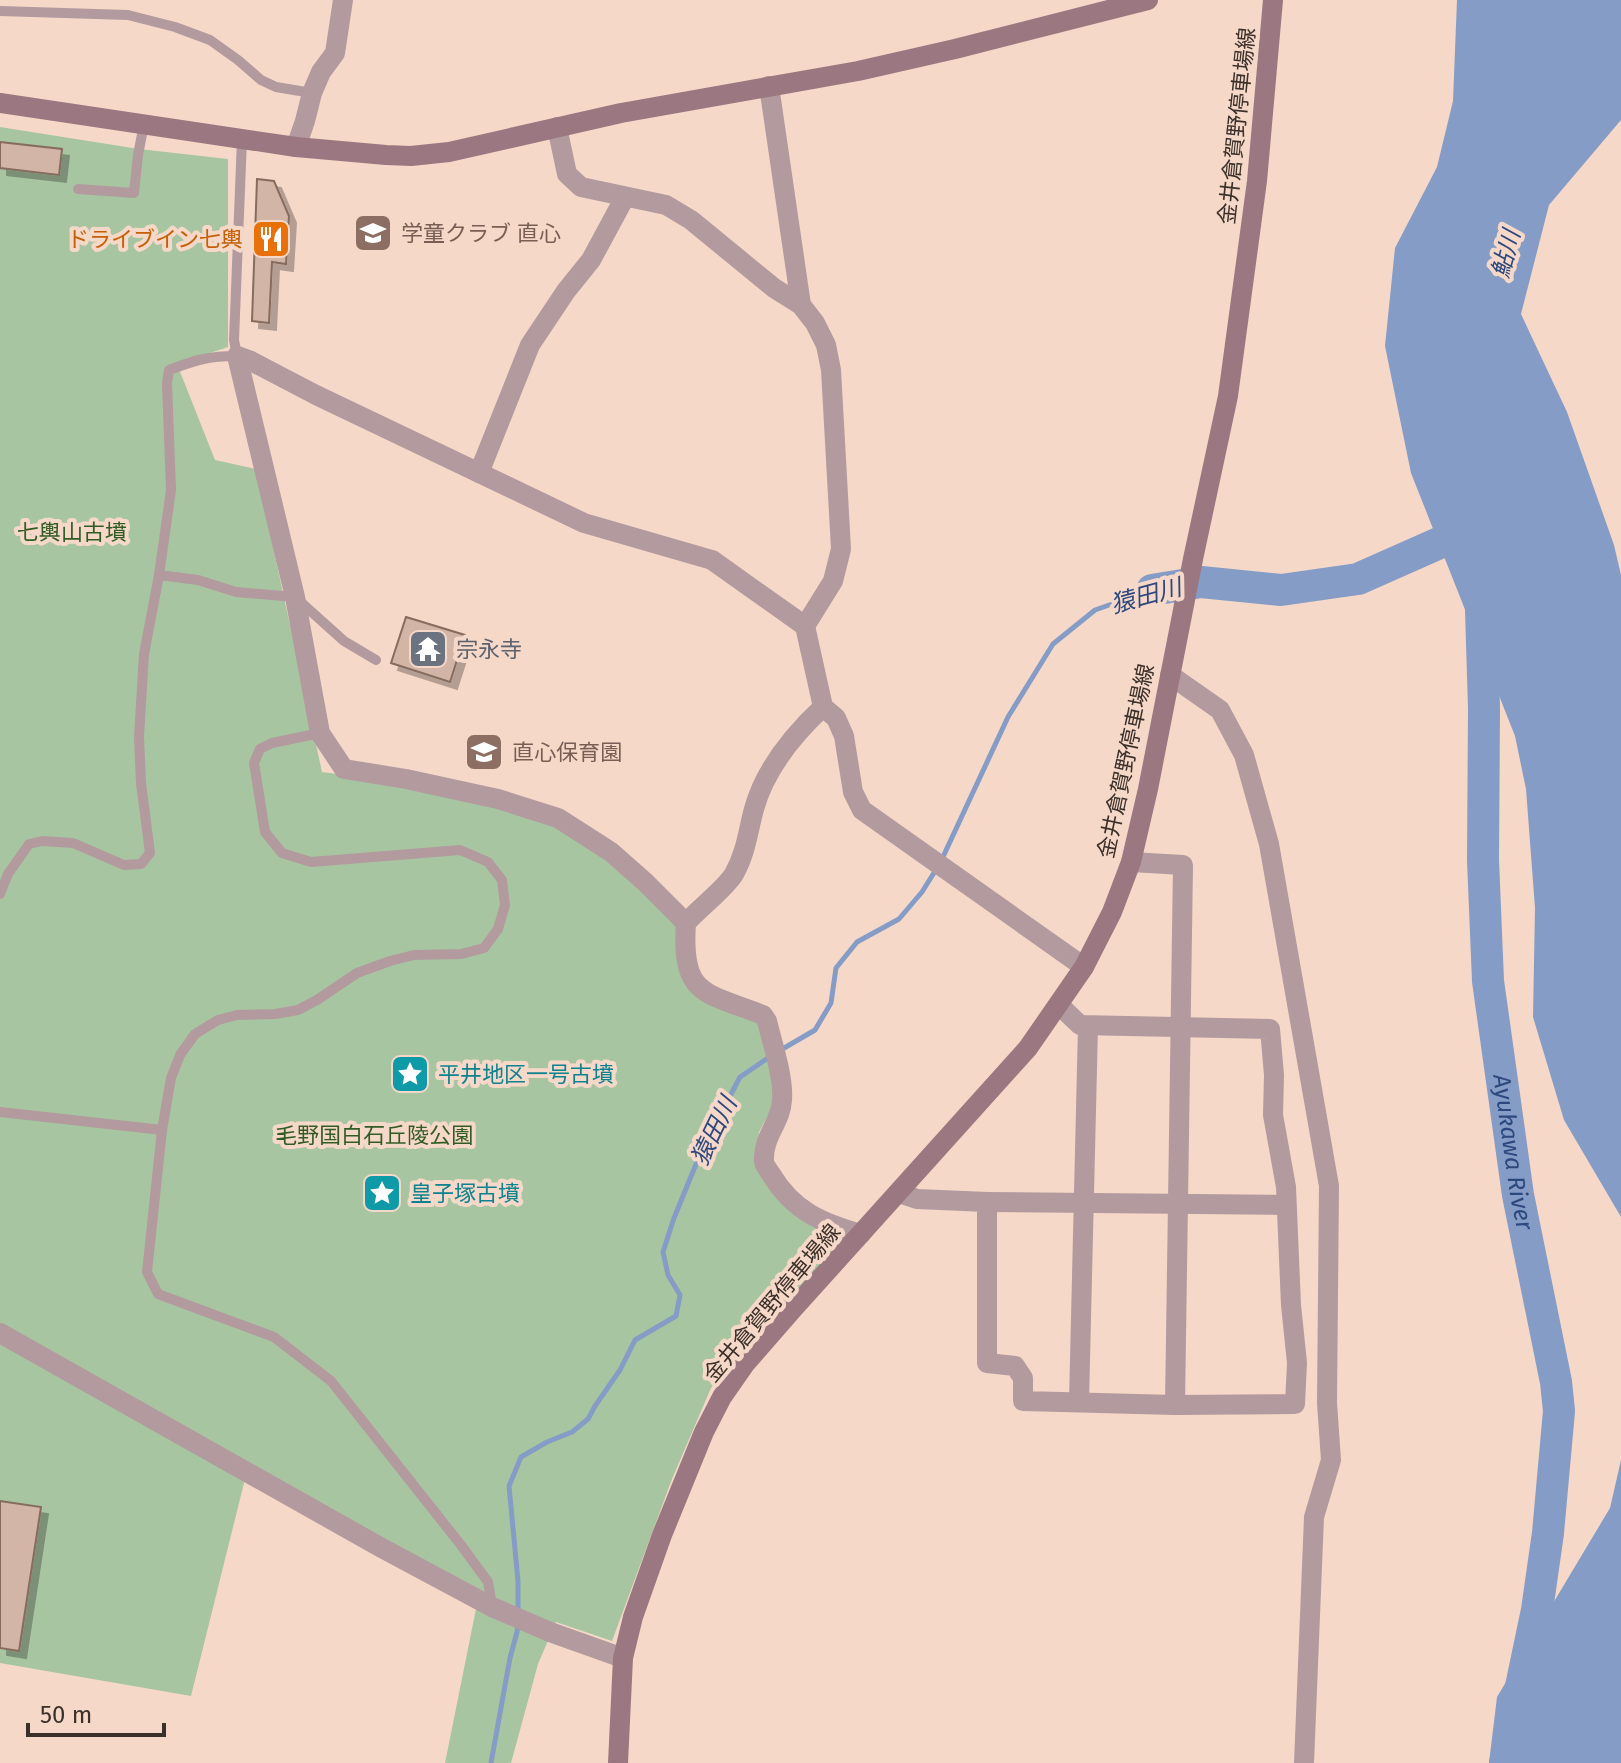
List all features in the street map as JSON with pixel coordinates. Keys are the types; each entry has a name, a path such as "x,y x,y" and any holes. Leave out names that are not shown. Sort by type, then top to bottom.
{"main road":[{"path":"0,103 296,147 411,156 449,152 621,113 858,71 1148,0"},
{"name":"金井倉賀野停車場線","path":"618,1763 623,1658 633,1617 662,1535 704,1432 722,1397 745,1364 1028,1048 1084,967 1112,912 1131,862 1228,396 1257,181 1273,0"}],"street":[{"path":"296,147 312,93 321,72 335,53 343,0"},
{"path":"769,86 801,305"},
{"path":"557,127 567,174 581,187 666,205 691,220 774,288 801,305 826,345 831,370 841,549 833,581 805,626"},
{"path":"479,473 530,345 591,260 625,197"},
{"path":"237,356 584,523 712,560 805,626 823,707 836,718 844,736 853,792 862,810 1084,967"},
{"path":"237,356 295,597 320,733 344,769 498,799 558,818 611,852 686,923"},
{"path":"1170,675 1220,710 1244,755 1269,844 1329,1186 1327,1403 1331,1460 1314,1517 1304,1763"},
{"path":"823,707 805,724 763,781 745,853 732,877 686,923 685,940 688,970 698,987 719,1000 763,1015 767,1021 783,1096 780,1116 766,1140 763,1162 775,1181 807,1213 830,1225 861,1234"},
{"path":"1131,862 1183,865 1175,1405"},
{"path":"987,1202 987,1363 1015,1366 1023,1378 1023,1401 1295,1404 1297,1363 1286,1187 1273,1115 1270,1029 1088,1026 1080,1025 1059,1005"},
{"path":"1079,1402 1088,1026"},
{"path":"899,1193 917,1199 987,1202 1286,1205"},
{"path":"0,1333 496,1609 623,1658"}],"lane":[{"path":"0,11 128,15 175,27 210,40 261,80 276,87 312,93"},
{"path":"78,189 134,193 144,124"},
{"path":"0,894 8,874 29,844 42,841 73,843 124,865 141,864 150,853 139,737 144,654 171,490 167,383 169,370 198,359 237,356 234,340 242,139"},
{"path":"159,575 198,580 236,592 295,597 344,641 376,660"},
{"path":"320,733 272,743 260,749 254,763 265,832 282,853 311,862 460,850 488,862 502,880 505,905 498,929 484,948 461,954 414,955 390,961 357,973 298,1010 237,1015 218,1020 195,1034 180,1055 171,1078 162,1130 147,1272 158,1294 274,1337 331,1381 488,1582 496,1609"},
{"path":"0,1112 162,1130"}],"green space":[{"name":"毛野国白石丘陵公園","path":"0,127 139,149 228,159 228,347 177,364 215,460 256,469 322,772 406,783 558,822 609,856 680,923 684,974 764,1022 779,1095 759,1132 755,1164 853,1235 735,1357 711,1388 672,1479 612,1641 556,1622 538,1664 511,1763 445,1763 479,1594 249,1463 191,1696 0,1663"}],"water":[{"name":"鮎川","path":"1457,0 1621,0 1621,120 1549,205 1521,314 1567,412 1614,545 1621,575 1621,1217 1564,1120 1533,1017 1535,908 1526,789 1515,736 1411,473 1385,346 1395,248 1437,167 1453,101"},
{"path":"1621,1460 1621,1763 1489,1763 1497,1697 1610,1508"}],"building":[{"path":"0,142 62,149 59,175 0,168"},
{"name":"ドライブイン七輿","path":"257,179 274,181 289,216 286,264 272,262 269,323 252,321"},
{"name":"宗永寺","path":"406,617 465,635 450,682 391,663"},
{"path":"0,1501 41,1507 19,1651 0,1648"}],"waterway":[{"name":"猿田川","path":"1152,590 1201,582 1281,590 1358,579 1455,536 1478,533"},
{"name":"猿田川","path":"942,859 1008,717 1053,644 1095,610 1152,590"},
{"name":"Ayukawa River","path":"1481,610 1483,860 1488,981 1518,1195 1556,1382 1559,1411 1548,1533 1537,1610 1505,1763"},
{"name":"猿田川","path":"779,1051 815,1030 831,1003 836,968 857,942 899,919 937,868"},
{"name":"猿田川","path":"518,1613 509,1486 521,1457 572,1432 588,1419 620,1370 635,1340 676,1316 680,1295 668,1275 663,1252 674,1218 701,1152 740,1077 771,1056"},
{"name":"猿田川","path":"491,1763 518,1623"}],"place":[{"name":"学童クラブ 直心","path":"373,233"},
{"name":"ドライブイン七輿","path":"271,239"},
{"name":"宗永寺","path":"428,649"},
{"name":"直心保育園","path":"484,752"},
{"name":"平井地区一号古墳","path":"410,1074"},
{"name":"皇子塚古墳","path":"382,1193"}],"park label":[{"name":"七輿山古墳","path":"72,532"}]}
